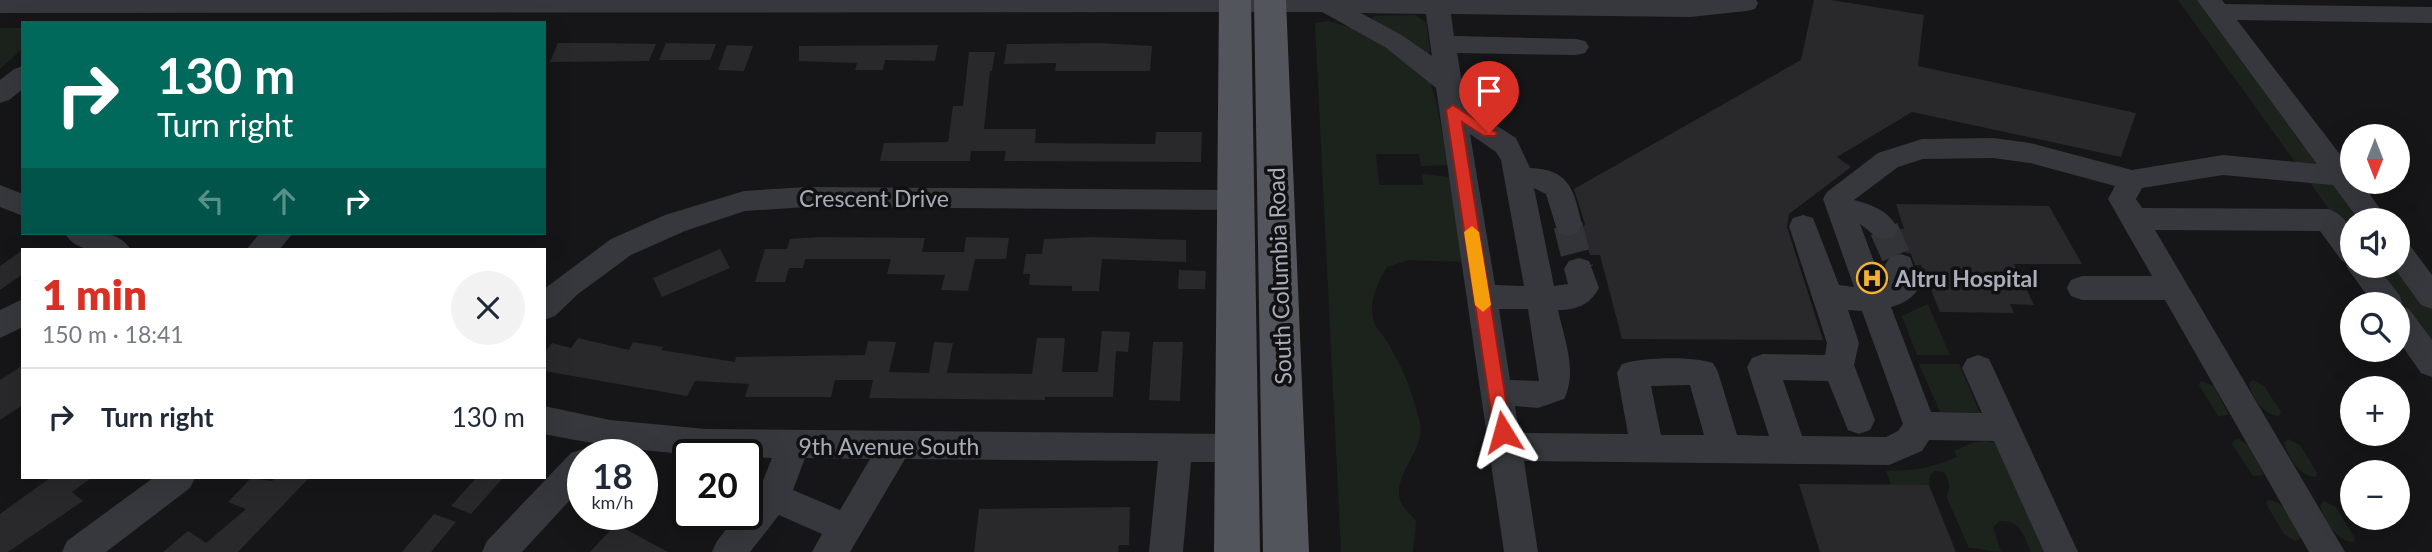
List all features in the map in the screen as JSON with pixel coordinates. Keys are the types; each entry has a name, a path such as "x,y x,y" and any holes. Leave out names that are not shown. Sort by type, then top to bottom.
{"main road":[{"name":"South Columbia Road","path":"1237,552 1234,200 1252,2"},
{"name":"South Columbia Road","path":"1252,2 1286,546"},
{"path":"1236,448 1250,455 1277,502 1286,546"}],"street":[{"path":"0,5 81,14 940,2 1252,2 1320,5 1506,3 1690,9 1746,3"},
{"path":"1436,3 1521,552"},
{"path":"1320,5 1378,29 1414,53 1451,97 1506,145 1515,160 1556,378 1553,390 1538,395 1497,393"},
{"path":"2213,6 2432,15"},
{"path":"2213,6 2340,175"},
{"path":"1442,44 1576,47"},
{"path":"0,94 21,77"},
{"path":"1920,426 1836,199 1888,160 1922,149 1993,148 2030,153 2132,180 2223,165 2340,176"},
{"path":"1518,177 1541,178 1559,189 1568,225"},
{"path":"2132,180 2122,199 2328,552"},
{"path":"0,195 21,205"},
{"name":"Crescent Drive","path":"546,306 567,286 621,247 675,223 744,201 806,197 1234,200"},
{"path":"1840,209 1862,211 1873,217 1884,229"},
{"path":"2133,219 2328,220 2340,236"},
{"path":"1802,226 1843,343 1839,368 1859,420"},
{"path":"83,235 108,248"},
{"path":"262,248 277,235"},
{"path":"1828,296 1874,299 1891,296 1905,286 1900,265"},
{"path":"2410,267 2432,297"},
{"path":"1482,297 1571,298 1584,288 1579,269"},
{"path":"2082,288 2172,288"},
{"path":"0,326 21,312"},
{"path":"2410,334 2432,364"},
{"path":"1790,450 1763,367 1839,368"},
{"path":"1978,368 2060,552"},
{"path":"1647,448 1633,373 1702,372 1725,449"},
{"name":"9th Avenue South","path":"546,421 587,439"},
{"path":"1920,426 2004,427"},
{"path":"1505,447 1889,451 1910,440 1920,426"},
{"name":"9th Avenue South","path":"658,444 1236,448"},
{"path":"729,552 773,498 794,445"},
{"path":"773,498 838,541 895,446"},
{"path":"1166,552 1176,447"},
{"path":"79,552 177,479"},
{"path":"499,552 567,480"}],"shaded area":[{"path":"2178,0 2200,0 2340,188 2340,194 2345,194 2355,208 2340,208 2340,224"},
{"path":"1415,15 1426,22 1430,51 1428,53 1371,19 1375,16"},
{"path":"1329,21 1367,32 1430,82 1448,165 1421,166 1419,154 1376,154 1379,185 1423,185 1422,174 1449,177 1463,262 1409,260 1387,267 1373,301 1374,323 1404,374 1420,424 1418,443 1399,490 1401,503 1416,521 1413,552 1341,552 1315,23"},
{"path":"0,28 21,28 21,50 0,69"},
{"path":"2379,278 2408,278 2432,310 2432,351 2410,321 2410,292 2389,292"},
{"path":"1928,304 1950,355 1917,355 1902,316"},
{"path":"1919,364 1959,364 1980,413 1940,412"},
{"path":"2253,380 2264,386 2281,412 2279,416 2268,412 2259,404 2249,383"},
{"path":"2201,381 2214,386 2229,415 2218,416 2199,385"},
{"path":"2239,439 2248,445 2264,475 2253,476 2232,444"},
{"path":"2288,439 2300,445 2317,473 2316,477 2304,474 2295,465 2284,442"},
{"path":"1985,441 1996,443 2048,552 2031,552 2017,526 2000,521 1993,527 2001,552 1969,548 1946,496 1949,484 1944,472 1935,471 1930,475 1929,485 1891,485 1886,471 1939,464 1957,457 1954,451"},
{"path":"2268,500 2285,508 2300,538 2295,541 2284,534 2266,504"},
{"path":"2324,501 2336,507 2340,514 2340,530 2350,530 2355,538 2354,542 2342,538 2332,529 2320,504"}],"building":[{"path":"1814,0 1831,0 1924,15 1918,66 2136,113 2121,157 1912,112 1837,157 1851,167 1789,214 1787,227 1823,340 1622,339 1600,255 1590,255 1583,229 1585,224 1574,189 1801,60"},
{"path":"558,43 656,44 649,61 550,62"},
{"path":"666,43 716,44 710,60 659,60"},
{"path":"1099,43 1152,46 1150,71 1055,71 1056,63 1004,64 1007,44"},
{"path":"727,45 753,46 744,71 718,70"},
{"path":"938,45 935,61 885,60 883,70 855,70 857,63 799,61 799,46"},
{"path":"969,52 995,52 990,71 984,129 1036,129 1035,143 1155,144 1156,132 1202,132 1201,162 1004,161 1006,151 971,151 970,161 880,161 884,143 948,142 953,106 963,106"},
{"path":"1896,204 2049,206 2082,264 2014,264 2034,305 2010,304 2014,313 1940,312 1921,265 1915,265 1911,254 1901,251 1887,257 1881,241 1895,240 1900,229 1904,229"},
{"path":"966,237 1009,238 1006,259 975,259 968,291 941,290 945,275 887,274 891,259 805,259 803,268 789,268 785,282 755,282 765,249 787,249 790,239 925,238 922,252 964,252"},
{"path":"1091,237 1186,240 1186,262 1102,259 1099,291 1072,291 1072,286 1029,285 1030,274 1023,274 1026,254 1042,254 1044,239"},
{"path":"720,249 730,268 662,297 653,278"},
{"path":"21,251 21,275 0,290 0,266"},
{"path":"1179,270 1206,271 1205,289 1178,289"},
{"path":"1102,331 1130,332 1128,352 1116,351 1113,397 1045,397 1045,400 869,398 873,380 835,380 831,397 745,397 749,384 695,381 687,396 546,371 546,350 552,343 571,348 578,338 629,350 633,342 663,347 661,350 735,362 736,357 865,355 868,341 896,342 889,372 929,373 934,342 953,343 947,373 1032,374 1037,338 1065,338 1062,372 1098,372"},
{"path":"1153,342 1183,342 1180,401 1149,400"},
{"path":"21,366 21,406 0,420 0,380"},
{"path":"49,479 90,479 72,492 83,501 8,552 0,552 0,514"},
{"path":"250,479 308,479 238,552 163,552 188,531 206,543 246,509 228,502"},
{"path":"475,479 502,479 471,514 451,506"},
{"path":"1799,484 1929,485 1956,552 1820,552"},
{"path":"1130,507 1129,545 1119,545 1118,552 974,552 979,509"},
{"path":"434,514 456,522 431,552 402,552"},
{"path":"610,530 627,530 668,552 590,552"}],"tunnel":[{"path":"1568,225 1579,269"},
{"path":"1884,229 1900,265"}],"slow traffic":[{"path":"1472,232 1483,305"}],"place":[{"name":"Altru Hospital","path":"1872,278"}],"route":[{"path":"1489,133 1453,110 1503,432"}]}
